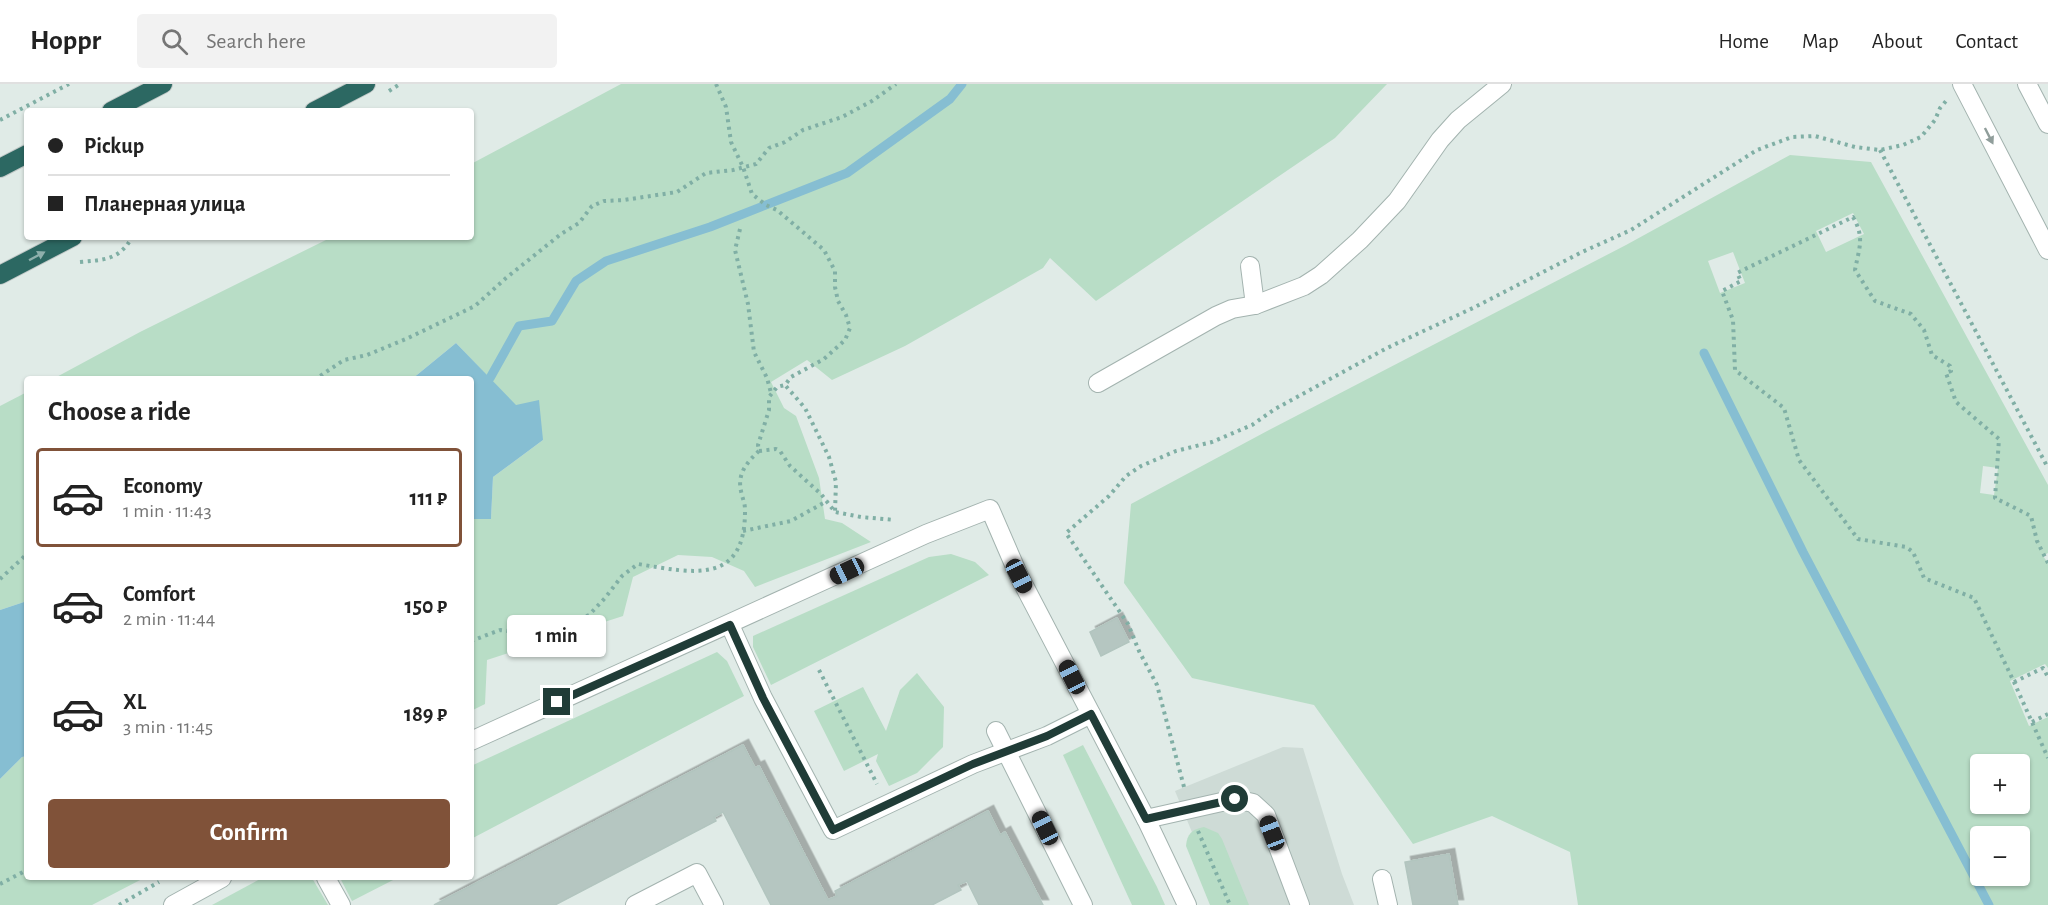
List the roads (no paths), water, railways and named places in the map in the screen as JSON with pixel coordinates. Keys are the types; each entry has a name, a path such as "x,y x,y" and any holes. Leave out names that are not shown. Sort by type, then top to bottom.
{"highway":[{"path":"117,108 163,84"},
{"path":"320,108 366,84"},
{"path":"0,168 24,156"},
{"path":"0,275 67,240"}],"street":[{"path":"1098,383 1216,316 1232,309 1255,305 1304,286 1338,260 1397,201 1440,140 1458,120 1502,84"},
{"path":"2027,84 2048,124"},
{"path":"1964,87 2048,250"},
{"path":"1250,267 1255,305"},
{"path":"474,740 926,534 990,509 1019,576 1146,819 1187,905"},
{"path":"730,625 763,698 833,830 973,764 1047,736 1091,714"},
{"path":"996,731 1083,905"},
{"path":"1146,819 1235,799 1252,803 1266,815 1300,905"},
{"path":"635,905 697,873 714,905"},
{"path":"1382,879 1388,905"},
{"path":"173,905 218,880"},
{"path":"327,880 341,905"}],"water":[{"path":"456,343 516,405 539,400 543,440 493,477 491,519 474,519 474,376 416,376"},
{"path":"24,602 24,757 0,779 0,610"}],"waterway":[{"path":"490,378 519,326 552,321 576,281 606,261 710,227 847,173 950,99 962,84"},
{"path":"1704,353 1803,552 1989,905"}]}
